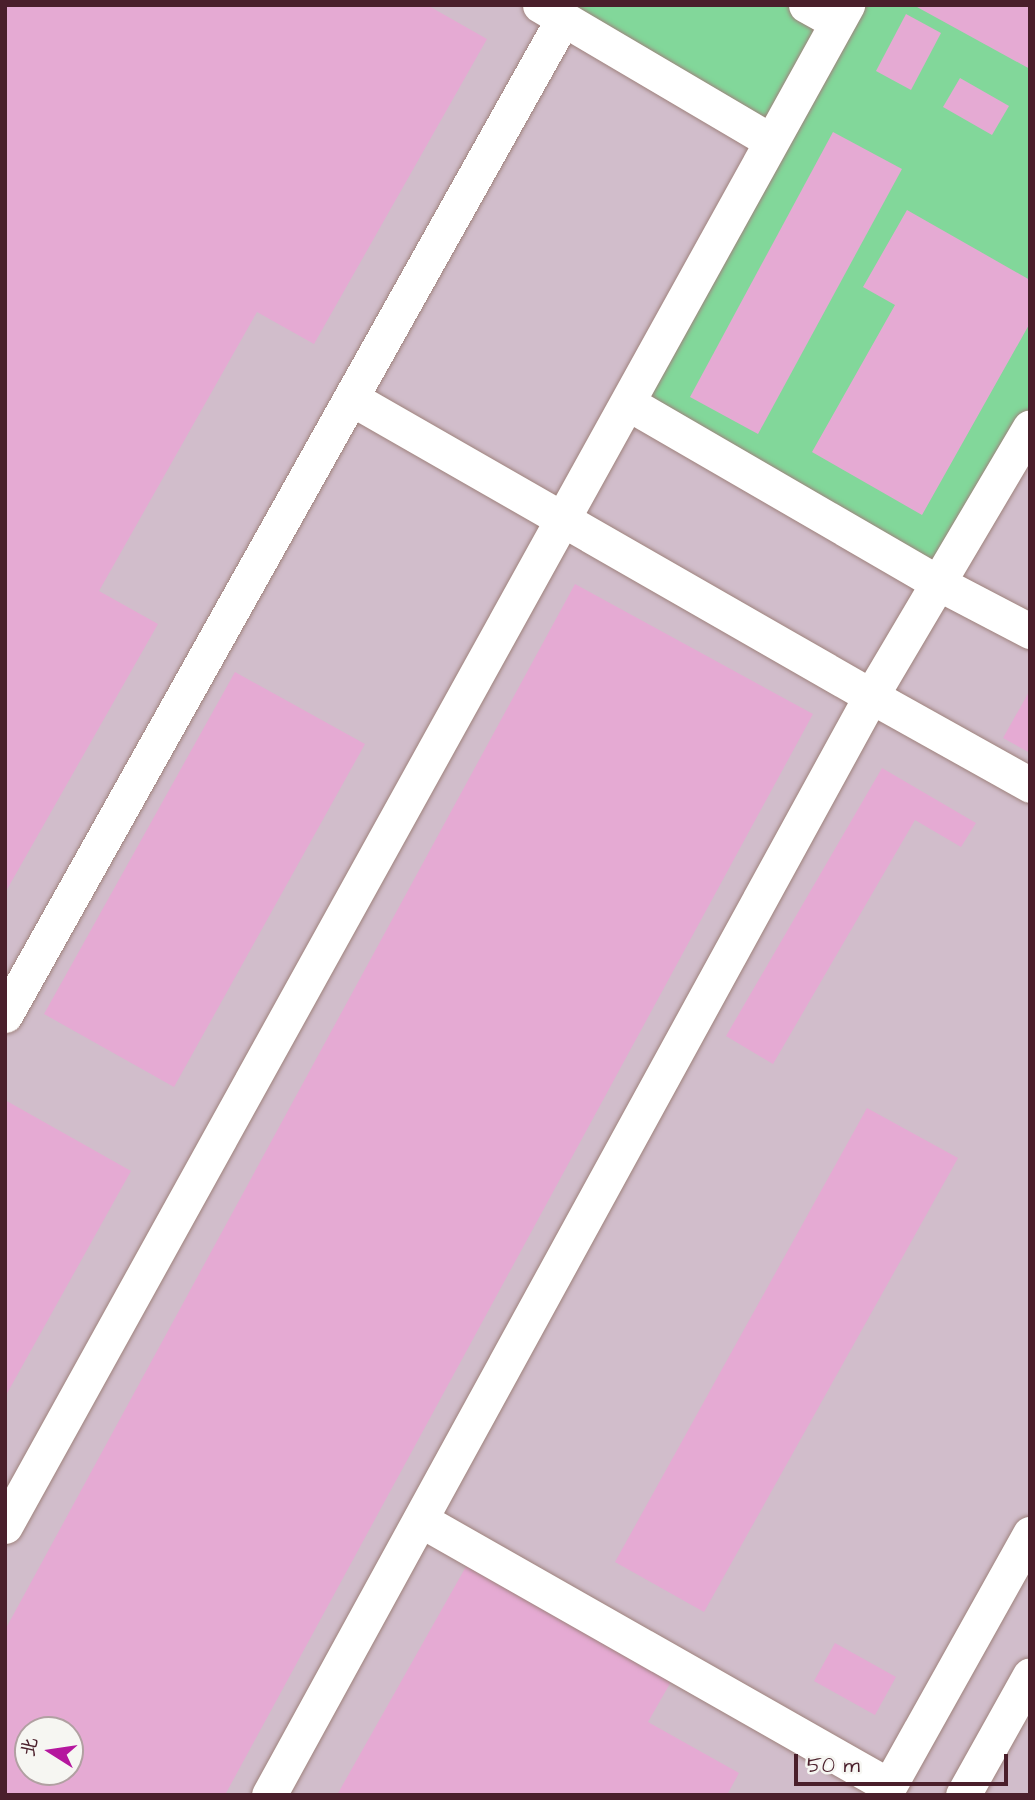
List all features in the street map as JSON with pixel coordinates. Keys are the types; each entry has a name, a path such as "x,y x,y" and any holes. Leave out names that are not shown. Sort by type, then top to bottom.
{"street":[{"path":"5,1526 842,14 806,5"},
{"path":"5,1016 351,398 551,12 771,141"},
{"path":"351,398 1030,785"},
{"path":"628,403 940,584 1030,631"},
{"path":"269,1795 871,696 940,584 1030,427"},
{"path":"421,1520 889,1786 1030,1534"},
{"path":"963,1795 1030,1675"}],"shaded area":[{"path":"5,5 1030,5 1030,1795 5,1795"}],"green space":[{"path":"540,5 1030,5 1030,427 940,584 628,403 771,141"}],"building":[{"path":"5,5 427,5 487,39 314,344 257,312 99,591 158,624 5,893"},
{"path":"1030,5 1030,69 917,7"},
{"path":"906,14 941,33 911,90 876,71"},
{"path":"960,78 1009,106 992,135 943,107"},
{"path":"833,132 902,169 758,434 690,397"},
{"path":"907,210 1030,280 1030,323 922,515 812,452 895,305 863,287"},
{"path":"575,584 813,714 225,1795 5,1795 5,1630"},
{"path":"235,672 365,744 174,1087 44,1014"},
{"path":"1030,690 1030,753 1003,738"},
{"path":"882,768 976,823 961,847 915,820 773,1064 726,1036"},
{"path":"5,1100 131,1171 5,1397"},
{"path":"867,1108 958,1158 704,1612 615,1562"},
{"path":"468,1563 672,1680 648,1722 739,1773 727,1795 337,1795"},
{"path":"835,1643 896,1677 875,1715 814,1681"}]}
